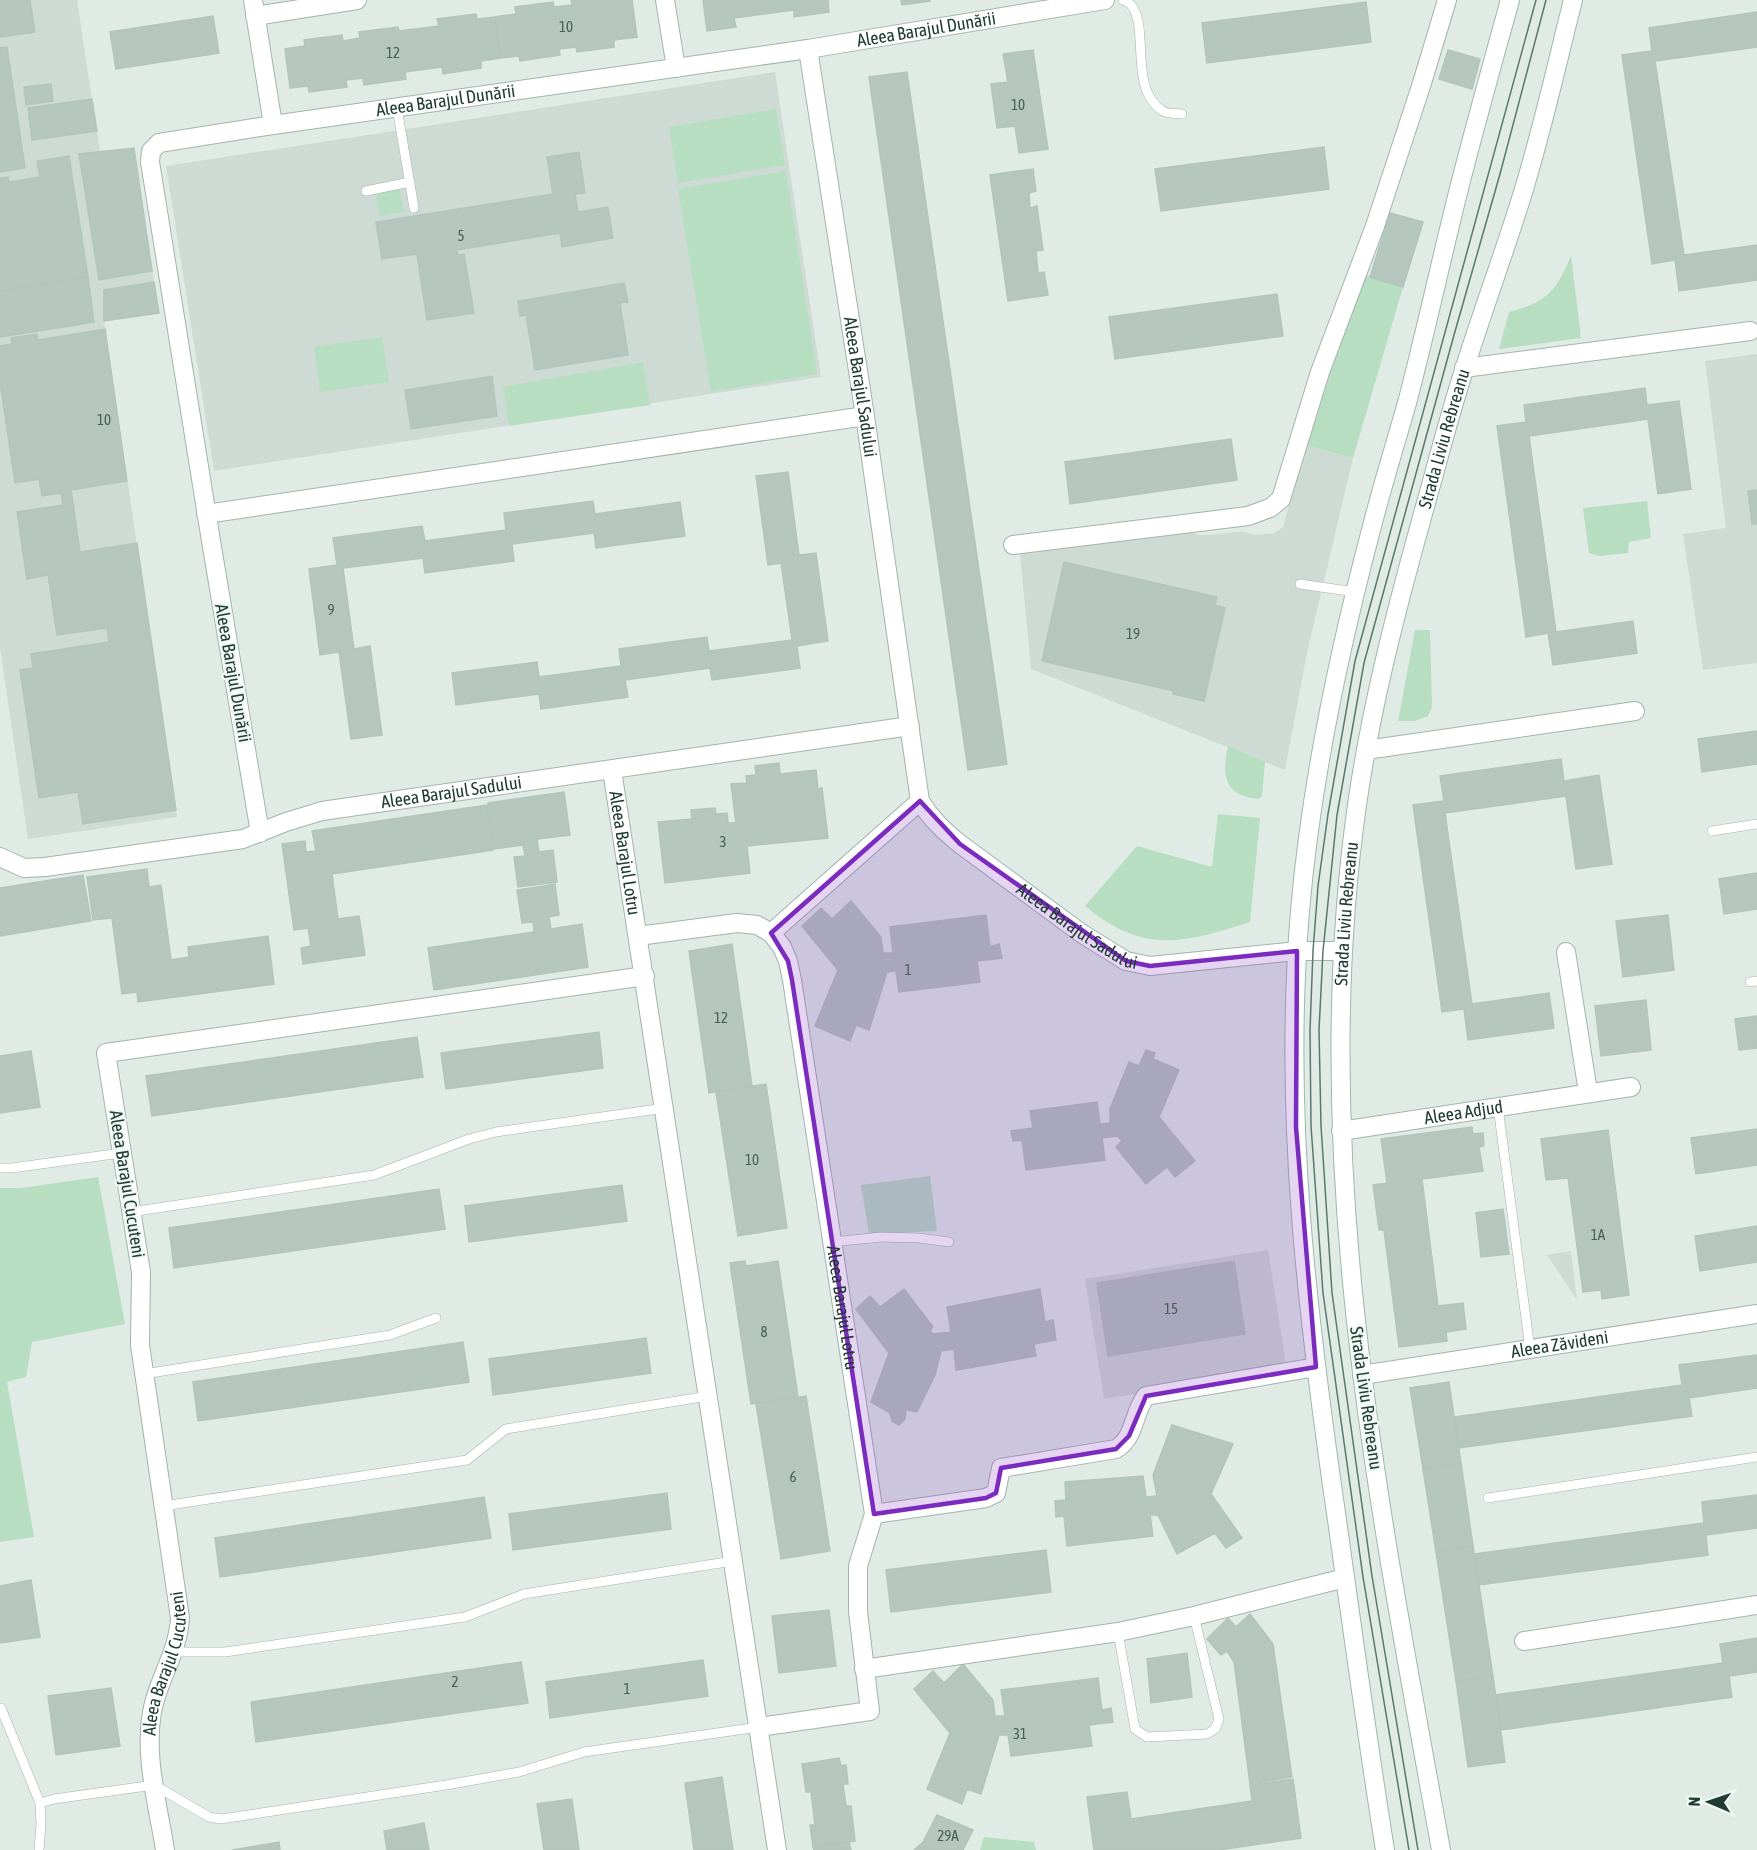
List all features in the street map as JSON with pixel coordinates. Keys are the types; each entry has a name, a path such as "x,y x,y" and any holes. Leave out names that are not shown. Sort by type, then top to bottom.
{"street":[{"path":"273,125 254,8 357,0"},
{"path":"665,0 676,68"},
{"name":"Aleea Barajul Dunării","path":"260,833 154,184 151,151 159,144 273,125 808,49 1105,0"},
{"path":"1012,545 1248,516 1270,508 1281,499 1320,372 1375,226 1447,0"},
{"path":"1385,1850 1316,1367 1302,1241 1294,1042 1297,951 1304,865 1312,805 1336,676 1355,592 1409,394 1463,174 1510,0"},
{"name":"Strada Liviu Rebreanu","path":"1441,1850 1412,1688 1362,1375 1348,1259 1341,1131 1339,1020 1342,951 1350,862 1366,750 1385,660 1464,368 1521,199 1573,0"},
{"name":"Aleea Barajul Sadului","path":"808,49 865,416 920,801 943,831 1081,933 1126,962 1150,966 1297,951 1342,951"},
{"path":"1464,368 1750,331"},
{"path":"207,514 865,416"},
{"path":"1366,750 1635,711"},
{"name":"Aleea Barajul Sadului","path":"0,857 24,868 45,867 243,839 286,822 322,812 910,726"},
{"name":"Aleea Barajul Lotru","path":"612,770 777,1850"},
{"path":"771,933 920,801"},
{"name":"Aleea Barajul Lotru","path":"638,936 737,923 757,925 771,933 782,947 788,961 874,1514 858,1566 858,1612 870,1711 759,1727"},
{"path":"1566,952 1588,1092"},
{"name":"Aleea Barajul Cucuteni","path":"165,1850 150,1751 152,1711 174,1653 179,1635 180,1618 139,1330 141,1272 106,1053 645,976"},
{"name":"Aleea Adjud","path":"1341,1131 1631,1087"},
{"name":"Aleea Zăvideni","path":"1362,1375 1757,1314"},
{"path":"874,1514 986,1498 996,1493 1001,1467 1116,1449 1130,1436 1139,1404 1146,1396 1316,1367"},
{"path":"864,1669 1118,1632 1194,1616 1345,1578"},
{"path":"1524,1641 1757,1605"}],"lane":[{"path":"1123,0 1131,4 1138,21 1140,59 1146,90 1164,112 1182,114"},
{"path":"397,108 414,208"},
{"path":"366,190 410,182"},
{"path":"1300,584 1355,592"},
{"path":"1712,831 1757,824"},
{"path":"1498,1107 1530,1349"},
{"path":"132,1212 374,1175 469,1139 496,1132 664,1108"},
{"path":"0,1168 121,1153"},
{"path":"832,1242 881,1237 920,1238 949,1242"},
{"path":"144,1374 390,1335 436,1318"},
{"path":"163,1506 467,1460 506,1429 708,1396"},
{"path":"1488,1498 1757,1457"},
{"path":"174,1653 225,1652 465,1617 524,1594 733,1561"},
{"path":"1118,1632 1135,1729 1147,1737 1207,1734 1215,1729 1219,1719 1194,1616"},
{"path":"1,1708 40,1803 39,1850"},
{"path":"40,1803 154,1785 209,1817 221,1819 519,1772 584,1752 759,1727"}],"highlighted area":[{"path":"920,801 960,844 1126,961 1150,966 1297,951 1296,1127 1316,1367 1146,1396 1129,1436 1116,1449 1001,1468 996,1493 986,1498 874,1514 792,980 788,961 771,933"}],"shaded area":[{"path":"0,0 77,0 100,152 134,148 159,313 104,321 177,817 28,839 0,648"},
{"path":"775,72 821,377 214,471 166,166"},
{"path":"1757,354 1757,663 1703,670 1683,534 1726,528 1705,361"},
{"path":"1305,445 1353,458 1307,653 1285,770 1031,669 1020,554 1025,551 1189,531 1199,535 1234,532 1255,535 1274,533 1283,527"},
{"path":"1268,1250 1287,1370 1104,1399 1085,1279"},
{"path":"1571,1251 1577,1300 1547,1255"}],"green space":[{"path":"776,109 785,165 678,183 669,127"},
{"path":"786,171 817,374 711,392 678,189"},
{"path":"399,187 404,212 379,216 375,191"},
{"path":"1571,256 1581,338 1499,349 1509,312 1533,304 1549,293"},
{"path":"1359,273 1403,287 1353,458 1305,445"},
{"path":"382,337 389,382 320,392 314,347"},
{"path":"643,362 650,405 509,426 503,387"},
{"path":"1647,501 1651,538 1629,542 1628,553 1599,556 1589,553 1583,508"},
{"path":"1415,630 1430,630 1432,707 1428,716 1415,721 1398,721"},
{"path":"1228,746 1265,762 1262,796 1258,799 1238,793 1228,782 1225,766"},
{"path":"1218,814 1260,818 1250,922 1204,935 1164,940 1145,938 1126,932 1106,922 1085,906 1137,846 1212,867"},
{"path":"930,1176 937,1231 869,1234 861,1185"},
{"path":"98,1177 125,1324 32,1342 26,1377 7,1382 34,1537 0,1542 0,1188 21,1188"},
{"path":"984,1837 1034,1842 1036,1850 980,1850"}],"building":[{"path":"0,0 30,0 35,32 0,37"},
{"path":"571,0 632,0 637,37 614,40 614,47 577,52 576,47 559,49 560,55 520,61 519,56 500,58 495,17 516,14 515,7 553,2 554,7 572,5"},
{"path":"703,0 828,0 829,12 794,17 794,10 734,18 736,27 707,31"},
{"path":"901,0 930,0 930,1 902,5"},
{"path":"1366,2 1371,42 1207,63 1202,23"},
{"path":"1757,12 1757,47 1655,61 1684,255 1757,245 1757,280 1679,291 1675,260 1652,264 1622,55 1652,51 1649,28"},
{"path":"476,14 477,19 495,17 500,58 481,61 481,68 443,74 442,67 405,72 406,79 364,85 363,78 346,80 347,87 309,92 308,86 290,88 285,49 305,46 304,40 342,35 343,41 360,38 359,32 398,27 399,31 439,26 437,19"},
{"path":"213,16 219,53 116,69 110,32"},
{"path":"7,47 25,168 0,172 0,48"},
{"path":"1033,50 1048,149 1019,153 1015,126 997,128 991,84 1008,82 1003,54"},
{"path":"1448,50 1480,59 1472,89 1439,79"},
{"path":"907,72 1007,764 968,770 869,77"},
{"path":"51,84 53,101 26,105 24,87"},
{"path":"92,99 97,131 32,140 28,108"},
{"path":"1324,147 1329,189 1161,211 1155,169"},
{"path":"134,148 152,271 99,280 79,154"},
{"path":"579,152 585,193 575,194 578,212 608,207 613,238 562,247 560,233 457,250 458,255 464,254 474,313 427,320 417,254 382,259 376,222 553,194 547,157"},
{"path":"69,156 88,277 0,291 0,178 8,177 9,182 40,177 37,161"},
{"path":"1033,169 1036,191 1029,193 1030,208 1037,206 1043,250 1036,251 1038,273 1044,272 1048,295 1008,301 990,175"},
{"path":"1390,213 1423,222 1403,287 1370,277"},
{"path":"88,277 94,322 0,337 0,291"},
{"path":"154,282 159,313 104,321 104,290"},
{"path":"624,283 628,302 620,303 628,355 535,370 526,315 520,316 518,301"},
{"path":"1277,294 1283,336 1115,359 1109,317"},
{"path":"105,329 127,481 71,490 80,552 137,543 176,810 83,824 78,792 39,798 20,670 33,668 31,654 109,642 107,628 57,635 48,575 27,579 17,512 63,505 61,493 42,496 39,479 15,483 0,382 0,346 12,344 11,338 37,334 38,340"},
{"path":"492,376 497,416 411,429 405,390"},
{"path":"1645,388 1647,405 1679,401 1691,489 1658,494 1648,419 1529,436 1556,632 1633,621 1637,653 1553,665 1548,633 1526,637 1497,426 1526,422 1524,405"},
{"path":"1231,439 1237,480 1070,504 1065,462"},
{"path":"788,472 799,555 816,553 828,641 797,646 800,668 712,680 710,668 625,680 628,697 541,709 539,694 456,705 452,673 537,662 539,677 621,666 619,649 707,637 709,651 792,640 781,563 768,565 756,476"},
{"path":"1757,490 1757,524 1752,524 1748,491"},
{"path":"593,501 595,514 680,502 685,536 596,548 594,533 512,544 514,561 425,573 423,558 343,568 354,649 370,646 382,735 351,739 339,652 320,655 309,569 337,565 333,538 422,526 425,541 506,530 504,513"},
{"path":"1064,562 1217,597 1215,605 1225,608 1204,701 1173,694 1174,691 1042,661"},
{"path":"1757,731 1757,764 1702,772 1698,739"},
{"path":"1561,759 1564,781 1599,775 1612,864 1576,869 1566,796 1445,813 1472,1004 1549,993 1554,1028 1468,1040 1464,1009 1442,1012 1413,805 1444,801 1440,776"},
{"path":"779,763 780,774 816,770 818,789 822,788 828,838 747,846 750,873 665,883 658,822 692,819 691,810 715,808 716,814 727,813 728,823 736,823 731,784 747,783 746,776 756,775 755,766"},
{"path":"564,792 570,835 537,839 539,852 553,850 557,882 518,887 514,857 525,856 523,845 494,849 488,803"},
{"path":"487,805 493,850 332,874 338,919 359,916 365,955 303,964 301,948 311,946 308,928 294,930 282,844 305,841 306,852 316,851 312,831"},
{"path":"147,869 149,887 161,885 171,960 189,957 188,947 268,936 274,984 138,1002 137,992 122,994 112,918 93,920 87,877"},
{"path":"1757,873 1757,909 1724,914 1719,879"},
{"path":"83,875 91,921 0,936 0,888"},
{"path":"555,884 559,915 549,917 551,929 582,924 588,967 434,990 428,948 534,932 533,922 522,923 517,890"},
{"path":"851,901 881,937 883,953 893,953 890,927 986,915 990,947 999,944 1002,958 977,961 980,982 899,992 896,971 887,972 869,1030 856,1025 850,1041 815,1026 838,970 802,926 821,908 832,919"},
{"path":"1668,915 1674,970 1623,977 1616,921"},
{"path":"732,944 752,1086 709,1093 689,951"},
{"path":"1646,1000 1651,1050 1601,1056 1595,1006"},
{"path":"1757,1016 1757,1048 1739,1050 1735,1019"},
{"path":"599,1032 603,1068 446,1089 441,1053"},
{"path":"417,1037 423,1077 152,1116 146,1076"},
{"path":"1146,1050 1155,1053 1153,1059 1179,1070 1159,1117 1195,1161 1175,1177 1167,1167 1146,1184 1116,1147 1122,1141 1117,1136 1102,1138 1105,1160 1026,1170 1022,1140 1013,1141 1011,1131 1033,1128 1030,1111 1097,1102 1100,1124 1110,1123 1110,1109 1129,1062 1139,1066"},
{"path":"31,1051 40,1107 0,1113 0,1056"},
{"path":"766,1084 787,1228 738,1236 716,1092"},
{"path":"1472,1127 1473,1134 1483,1133 1484,1146 1479,1147 1483,1171 1422,1179 1438,1306 1463,1303 1466,1329 1446,1332 1447,1341 1399,1347 1384,1230 1379,1230 1373,1185 1387,1183 1381,1139"},
{"path":"1757,1129 1757,1165 1696,1174 1691,1138"},
{"path":"1608,1130 1629,1295 1602,1299 1601,1290 1583,1292 1568,1178 1546,1180 1541,1139"},
{"path":"622,1185 627,1221 469,1242 465,1206"},
{"path":"439,1189 445,1229 174,1268 169,1228"},
{"path":"1503,1209 1509,1254 1481,1257 1476,1213"},
{"path":"1757,1226 1757,1262 1700,1271 1695,1236"},
{"path":"745,1261 746,1266 778,1261 798,1397 751,1404 730,1263"},
{"path":"1234,1261 1245,1334 1108,1356 1097,1283"},
{"path":"904,1289 933,1327 930,1330 933,1334 951,1332 947,1307 1040,1289 1045,1322 1053,1320 1056,1340 1034,1344 1036,1356 956,1370 954,1349 941,1351 935,1375 917,1412 906,1410 905,1419 899,1425 892,1421 890,1413 871,1402 889,1353 856,1309 870,1296 880,1307"},
{"path":"646,1338 651,1373 493,1395 489,1359"},
{"path":"463,1342 469,1382 198,1421 193,1382"},
{"path":"1757,1355 1757,1388 1689,1398 1692,1416 1459,1448 1455,1417 1682,1385 1679,1365"},
{"path":"1449,1382 1461,1463 1423,1469 1410,1388"},
{"path":"806,1396 830,1551 781,1559 756,1404"},
{"path":"1172,1425 1233,1444 1211,1494 1242,1538 1226,1548 1215,1533 1177,1554 1158,1515 1150,1515 1153,1536 1067,1546 1064,1516 1056,1517 1055,1501 1066,1500 1065,1482 1143,1476 1146,1497 1157,1496 1153,1475"},
{"path":"1461,1463 1473,1546 1436,1552 1423,1469"},
{"path":"667,1493 671,1529 513,1550 509,1514"},
{"path":"1757,1495 1757,1528 1706,1535 1708,1555 1479,1585 1475,1554 1704,1523 1702,1502"},
{"path":"484,1497 491,1538 220,1577 215,1538"},
{"path":"1473,1546 1493,1676 1456,1681 1436,1552"},
{"path":"1046,1550 1051,1592 891,1612 886,1570"},
{"path":"31,1580 40,1637 0,1643 0,1586"},
{"path":"829,1610 836,1666 779,1673 772,1616"},
{"path":"1250,1614 1273,1644 1292,1777 1250,1784 1234,1662 1227,1651 1221,1655 1207,1639 1228,1618 1236,1627"},
{"path":"1757,1638 1757,1672 1729,1676 1732,1697 1501,1730 1495,1695 1723,1663 1720,1644"},
{"path":"1187,1653 1192,1697 1151,1703 1147,1659"},
{"path":"703,1660 708,1696 550,1718 546,1682"},
{"path":"521,1662 528,1703 256,1742 251,1702"},
{"path":"963,1664 993,1700 995,1716 1005,1716 1001,1690 1098,1678 1102,1710 1111,1708 1113,1722 1089,1725 1092,1746 1011,1756 1008,1735 999,1735 981,1794 967,1789 962,1804 927,1789 950,1733 914,1689 933,1671 944,1683"},
{"path":"1493,1676 1505,1762 1468,1767 1456,1681"},
{"path":"111,1688 120,1746 56,1755 48,1696"},
{"path":"839,1758 841,1766 846,1765 848,1784 843,1784 846,1806 851,1806 855,1841 813,1847 810,1825 815,1825 811,1792 806,1792 802,1764"},
{"path":"722,1777 733,1850 694,1850 685,1783"},
{"path":"1293,1779 1301,1838 1219,1850 1094,1850 1087,1797 1127,1792 1131,1819 1252,1801 1250,1785"},
{"path":"572,1799 579,1850 544,1850 537,1804"},
{"path":"937,1815 973,1830 963,1850 914,1850 923,1842"},
{"path":"424,1823 429,1850 387,1850 384,1831"},
{"path":"279,1842 280,1850 232,1850"},
{"path":"849,1842 851,1850 814,1850 813,1847"}],"tram line":[{"path":"1409,1850 1363,1577 1323,1293 1311,1126 1310,1030 1313,951 1318,886 1328,814 1355,661 1536,0"},
{"path":"1418,1850 1372,1576 1332,1293 1321,1126 1319,1030 1323,951 1337,815 1364,663 1546,0"}]}
